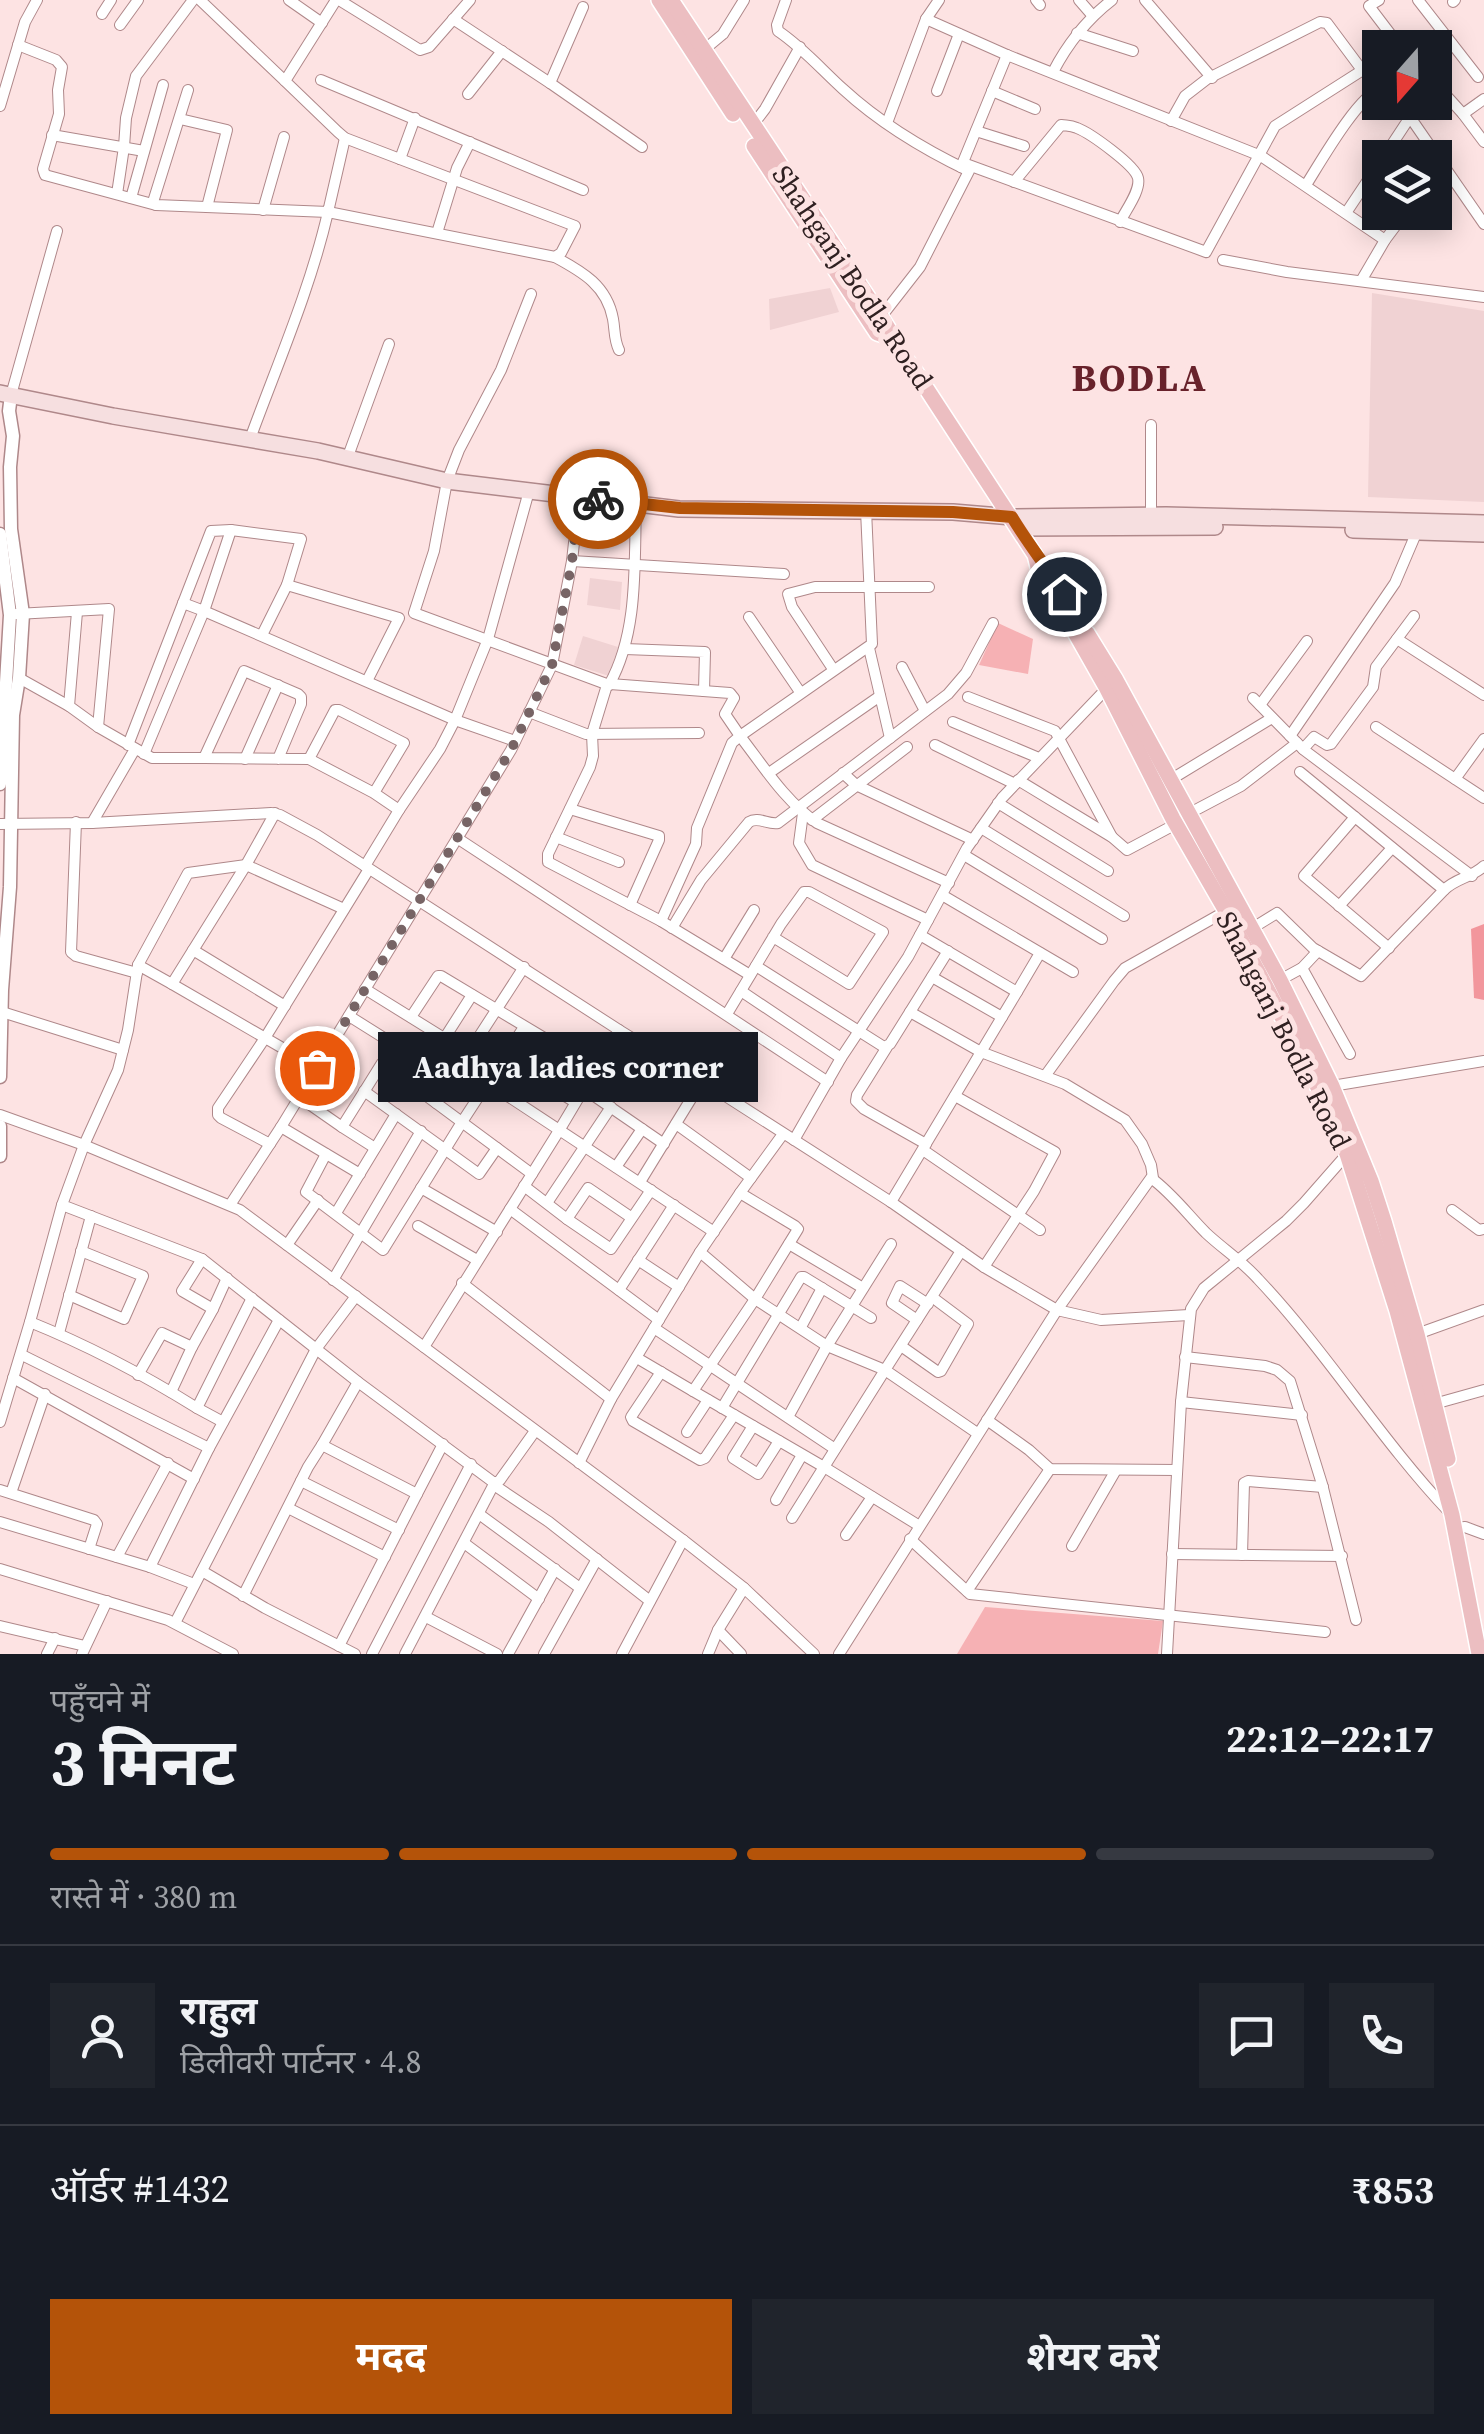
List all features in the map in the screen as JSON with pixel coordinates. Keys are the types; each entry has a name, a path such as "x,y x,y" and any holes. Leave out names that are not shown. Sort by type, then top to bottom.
{"main road":[{"path":"659,0 813,239 877,333 888,337"},
{"name":"Shahganj Bodla Road","path":"670,0 881,317 888,337 915,371 1035,555 1046,564 1182,819 1280,980 1332,1086 1372,1181 1417,1334 1458,1524 1479,1654"},
{"path":"6,400 318,451 447,481 680,508 953,512 1015,523 1152,526 1308,528 1484,523"},
{"path":"1015,523 1151,516 1418,527 1484,534"},
{"name":"Shahganj Bodla Road","path":"1111,684 1170,780 1182,819"},
{"name":"Shahganj Bodla Road","path":"1203,856 1226,912 1312,1074 1347,1154 1458,1524 1484,1631"}],"street":[{"path":"0,106 24,22 37,0"},
{"path":"102,14 111,0"},
{"path":"120,25 138,0"},
{"path":"290,0 322,23"},
{"path":"285,81 338,0 420,50 429,47 470,0"},
{"path":"705,50 722,34 744,0"},
{"path":"786,0 777,29 846,92 924,149 1203,252 1208,252 1280,122 1362,70 1323,22 1212,78 1185,96 1171,121"},
{"path":"887,123 926,19 939,0"},
{"path":"1079,0 1092,15"},
{"path":"1053,72 1064,50 1092,15 1112,0"},
{"path":"1145,0 1212,78"},
{"path":"1379,0 1369,6 1387,30"},
{"path":"1418,0 1441,30"},
{"path":"116,194 136,76 200,1 345,138 575,226 562,253 555,257"},
{"path":"550,83 583,7"},
{"path":"453,19 642,147"},
{"path":"926,19 1006,55 1261,156 1385,240"},
{"path":"937,92 960,34"},
{"path":"1077,34 1133,52"},
{"path":"1452,44 1478,77"},
{"path":"18,45 62,66 58,114 43,169 45,175 156,204 328,212 555,257 586,275 602,292 620,350"},
{"path":"752,126 800,47"},
{"path":"468,94 502,51"},
{"path":"962,165 1006,55"},
{"path":"321,80 582,190"},
{"path":"132,198 163,85"},
{"path":"156,204 188,90"},
{"path":"992,91 1035,109"},
{"path":"1463,114 1484,100"},
{"path":"1452,102 1484,142"},
{"path":"1306,185 1362,103"},
{"path":"180,118 227,130 207,207"},
{"path":"400,159 415,118"},
{"path":"1014,182 1061,125 1077,128 1094,137 1134,170 1138,178 1138,186 1120,222"},
{"path":"976,131 1024,146"},
{"path":"52,135 144,151"},
{"path":"263,210 284,137"},
{"path":"250,439 307,286 345,138"},
{"path":"436,232 470,142"},
{"path":"881,317 920,267 969,170 962,165"},
{"path":"1452,186 1484,224"},
{"path":"1346,213 1362,189"},
{"path":"1360,281 1392,230"},
{"path":"0,424 58,231"},
{"path":"1223,260 1287,272 1484,296"},
{"path":"531,294 501,370 447,481 434,551 413,612 608,684 732,694 726,717 804,814 948,884"},
{"path":"347,459 389,344"},
{"path":"0,784 16,614 11,528 13,436 6,400"},
{"path":"1150,425 1151,516"},
{"path":"270,1144 221,1118 217,1112 344,909 455,720 488,639 529,491"},
{"path":"230,1204 515,742 552,665 572,561 579,497"},
{"path":"636,504 625,649 608,684 592,734 590,767 547,859 860,1031 880,1046 887,1046"},
{"path":"661,921 696,844 697,828 732,743 833,669 869,648 873,639 866,510"},
{"path":"1297,743 1395,583 1418,527"},
{"path":"92,823 136,749 204,611 231,530"},
{"path":"136,749 210,531 301,539 287,585 262,635"},
{"path":"0,534 16,614"},
{"path":"572,561 784,574"},
{"path":"287,585 399,618 367,681"},
{"path":"833,669 807,632 787,596 790,593 815,588 929,587"},
{"path":"183,602 455,720 515,742"},
{"path":"16,614 109,608 98,727"},
{"path":"69,706 78,612"},
{"path":"935,745 1016,782 1130,850 1241,786 1297,743 1312,738 1331,744 1373,687 1374,670 1414,616"},
{"path":"749,618 800,692"},
{"path":"928,920 812,864 799,843 804,814 843,773 952,691 993,624"},
{"path":"1397,639 1484,696"},
{"path":"1308,641 1257,702 1297,743 1472,876"},
{"path":"869,648 890,738"},
{"path":"625,649 705,652 704,691"},
{"path":"902,668 925,711"},
{"path":"204,758 244,670 298,694 302,700 278,759"},
{"path":"9,673 152,758 309,759 399,810"},
{"path":"0,1077 10,887 6,824 13,715 9,673"},
{"path":"578,1462 700,1252 740,1192 789,1137 828,1082 998,803 1111,684"},
{"path":"245,758 278,685"},
{"path":"769,773 880,696"},
{"path":"968,698 1055,731 1112,836"},
{"path":"309,759 336,710 402,740 404,746 374,793"},
{"path":"529,712 592,734 699,734"},
{"path":"1170,780 1272,718"},
{"path":"953,722 1039,758"},
{"path":"1376,727 1484,798"},
{"path":"1455,779 1484,740"},
{"path":"672,928 702,880 749,822 754,819 777,824 804,814 856,785 907,747"},
{"path":"1300,772 1444,890"},
{"path":"843,773 856,785 973,840"},
{"path":"998,803 1108,871"},
{"path":"570,809 659,836 630,905"},
{"path":"6,824 275,814 317,834 1056,1310 1101,1320 1190,1315"},
{"path":"172,984 275,814"},
{"path":"1355,818 1304,876 1389,948"},
{"path":"76,822 71,952 137,969 172,984 317,1068"},
{"path":"981,828 1124,916"},
{"path":"556,837 618,862"},
{"path":"457,838 828,1082"},
{"path":"1340,906 1392,848"},
{"path":"964,855 1102,939"},
{"path":"0,1422 62,1205 118,1070 137,969 188,873 246,864 344,909"},
{"path":"1251,928 1277,913 1318,951 1361,976 1452,882 1472,876 1484,866"},
{"path":"727,1014 773,938 806,891 883,932 848,984 773,938"},
{"path":"942,896 1073,972"},
{"path":"724,959 754,910"},
{"path":"1046,1076 1125,968 1226,912"},
{"path":"920,935 1017,992"},
{"path":"192,950 285,1006"},
{"path":"1280,980 1302,968 1318,951"},
{"path":"948,952 856,1101 1040,1230"},
{"path":"891,1202 1040,953"},
{"path":"436,1103 524,967"},
{"path":"1302,968 1350,1054"},
{"path":"411,1017 440,975 558,1047 538,1080"},
{"path":"932,977 1002,1018"},
{"path":"366,988 444,1038"},
{"path":"741,991 841,1058"},
{"path":"414,1086 472,994"},
{"path":"2,1012 123,1050"},
{"path":"910,1012 981,1052 1064,1084 1126,1120 1152,1165 1153,1178 1260,1280 1458,1524 1484,1534"},
{"path":"349,1016 427,1065"},
{"path":"326,1154 306,1192 384,1250 524,1027"},
{"path":"424,1346 619,1030"},
{"path":"503,1059 575,1102"},
{"path":"1332,1086 1484,1062"},
{"path":"342,1127 382,1063 532,1174"},
{"path":"640,1182 702,1081"},
{"path":"488,1083 714,1232"},
{"path":"584,1088 664,1144"},
{"path":"364,1091 479,1174 497,1148"},
{"path":"955,1096 1055,1152 984,1267"},
{"path":"299,1097 376,1148"},
{"path":"547,1202 610,1106"},
{"path":"336,1213 396,1114"},
{"path":"0,1116 230,1204 683,1540 744,1588 814,1654"},
{"path":"676,1124 752,1178"},
{"path":"0,1126 0,1156"},
{"path":"281,1127 360,1174"},
{"path":"616,1167 642,1129"},
{"path":"333,1280 420,1132"},
{"path":"1167,1654 1190,1309 1204,1288 1266,1240 1304,1204 1347,1154"},
{"path":"838,1654 1056,1310 1153,1178"},
{"path":"524,1186 611,1249 651,1190"},
{"path":"422,1188 496,1232"},
{"path":"567,1218 588,1188 632,1218"},
{"path":"693,1391 797,1232 796,1226 740,1192"},
{"path":"286,1245 318,1200"},
{"path":"62,1205 202,1259 358,1382 650,1601"},
{"path":"619,1290 674,1205"},
{"path":"510,1210 711,1364 835,1449"},
{"path":"1452,1210 1478,1230 1484,1229"},
{"path":"59,1334 92,1216"},
{"path":"418,1226 478,1260"},
{"path":"789,1244 863,1288"},
{"path":"788,1416 891,1244"},
{"path":"792,1518 961,1251"},
{"path":"69,1295 124,1319 143,1276 81,1252"},
{"path":"700,1252 755,1299 827,1346 886,1370 978,1433"},
{"path":"202,1259 182,1290 212,1308"},
{"path":"638,1260 680,1287"},
{"path":"722,1408 802,1276 872,1318"},
{"path":"171,1392 227,1278"},
{"path":"462,1283 612,1399"},
{"path":"901,1346 938,1372 968,1324 900,1286 892,1303 917,1320"},
{"path":"800,1327 822,1288"},
{"path":"174,1623 316,1349 356,1296"},
{"path":"197,1408 252,1298"},
{"path":"1417,1334 1484,1310"},
{"path":"150,1567 209,1448 280,1320"},
{"path":"30,1322 223,1422"},
{"path":"138,1375 162,1333 192,1347"},
{"path":"22,1355 209,1448"},
{"path":"1185,1357 1265,1366 1290,1381 1324,1487 1356,1620"},
{"path":"636,1358 918,1525"},
{"path":"661,1372 631,1417 633,1421 700,1460 734,1415"},
{"path":"13,1378 194,1479"},
{"path":"244,1596 302,1480 358,1382"},
{"path":"1434,1404 1484,1390"},
{"path":"45,1394 6,1492 94,1520 97,1524 89,1549"},
{"path":"687,1432 708,1400"},
{"path":"1182,1402 1302,1415"},
{"path":"987,1420 1050,1470 1177,1470"},
{"path":"753,1426 733,1458 758,1474 779,1442"},
{"path":"422,1654 407,1651 494,1484 535,1431"},
{"path":"340,1646 443,1444"},
{"path":"322,1445 417,1494"},
{"path":"776,1500 802,1455"},
{"path":"117,1557 168,1463"},
{"path":"372,1654 470,1464"},
{"path":"967,1591 1050,1470"},
{"path":"1072,1546 1116,1470"},
{"path":"302,1480 398,1530"},
{"path":"1242,1555 1244,1483 1324,1487"},
{"path":"846,1536 872,1498"},
{"path":"288,1508 385,1558"},
{"path":"479,1514 580,1588"},
{"path":"0,1522 194,1584"},
{"path":"910,1539 970,1594 1326,1632"},
{"path":"622,1654 683,1540"},
{"path":"464,1544 538,1599"},
{"path":"1172,1554 1342,1556"},
{"path":"544,1654 596,1559"},
{"path":"0,1569 174,1623 233,1654"},
{"path":"508,1654 555,1569"},
{"path":"202,1571 356,1654"},
{"path":"708,1654 744,1588"},
{"path":"0,1626 54,1638 84,1650 107,1601"},
{"path":"426,1617 497,1654"},
{"path":"718,1630 741,1654"},
{"path":"46,1654 54,1638"}],"shaded area":[{"path":"830,288 839,312 770,330 769,299"},
{"path":"1372,293 1484,311 1484,502 1368,497"},
{"path":"590,578 622,582 620,610 587,605"},
{"path":"998,623 1033,639 1028,674 979,665"},
{"path":"583,636 618,647 609,676 574,665"},
{"path":"1484,924 1484,1000 1474,998 1471,929"},
{"path":"985,1607 1163,1621 1158,1654 957,1654"}],"way so far":[{"path":"317,1068 515,742 552,665 572,561 579,497 598,499"}],"place":[{"name":"Aadhya ladies corner","path":"317,1068"}],"district":[{"name":"BODLA","path":"1140,378"}],"route":[{"path":"598,499 680,508 953,512 1012,517 1064,594"}]}
